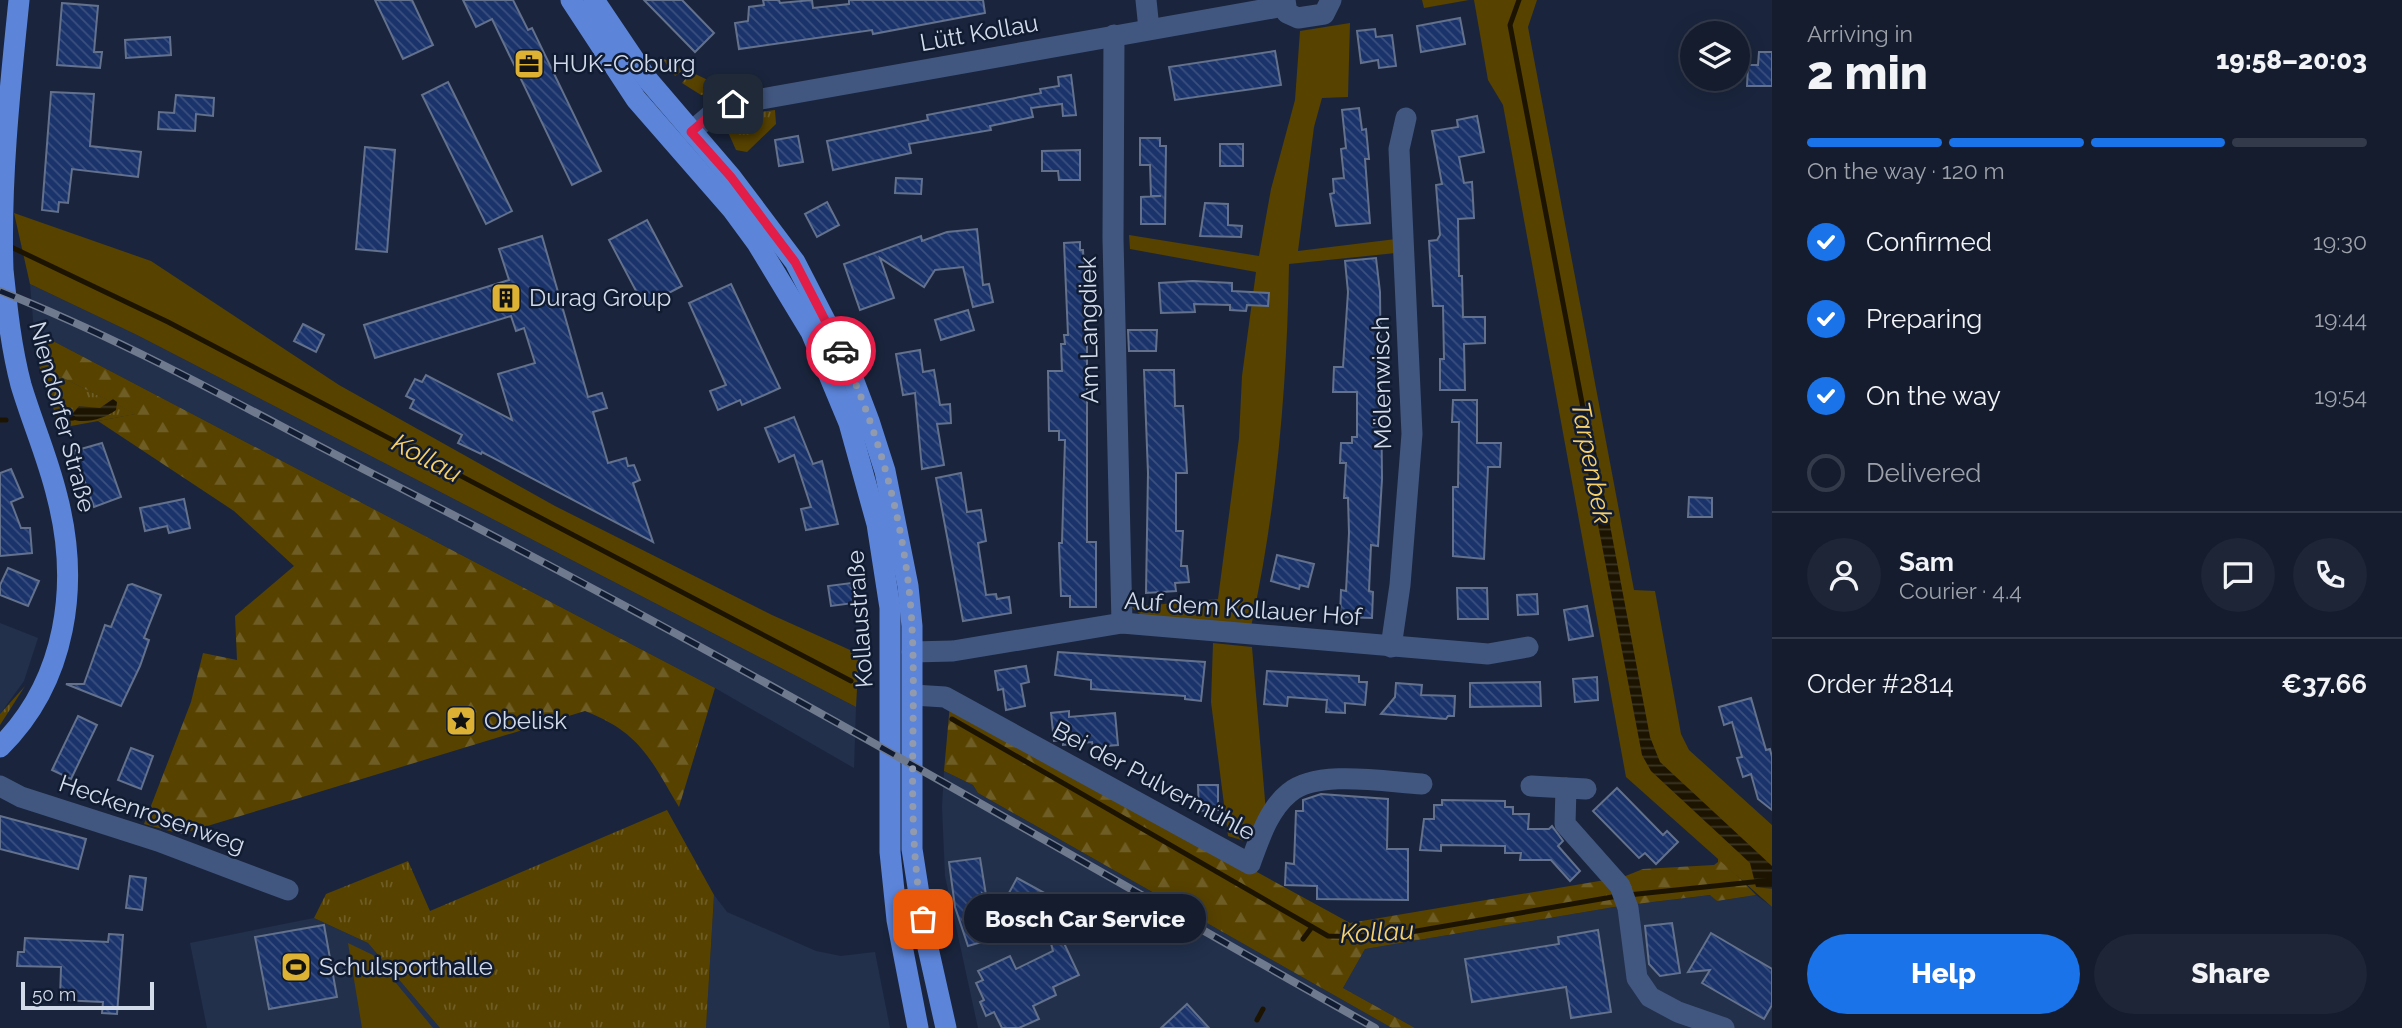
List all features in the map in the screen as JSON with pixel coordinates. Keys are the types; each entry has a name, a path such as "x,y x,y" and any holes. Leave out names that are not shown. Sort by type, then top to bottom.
{"main road":[{"name":"Niendorfer Straße","path":"0,747 25,718 51,671 62,631 68,582 62,515 6,338 1,233 2,186 19,0"},
{"name":"Kollaustraße","path":"571,0 636,99 757,243 811,332 849,423 877,524 890,608 890,852 897,919 918,1028"},
{"name":"Kollaustraße","path":"594,0 648,80 731,177 795,262 847,363 885,471 908,586 913,695 912,849 924,927 946,1028"}],"street":[{"path":"1146,0 1149,29"},
{"name":"Lütt Kollau","path":"691,132 713,113 733,104 1284,3 1294,18 1319,16 1327,11 1331,0"},
{"name":"Am Langdiek","path":"1114,35 1113,239 1122,623"},
{"name":"Mölenwisch","path":"1391,647 1400,585 1412,434 1399,149 1406,118"},
{"name":"Auf dem Kollauer Hof","path":"912,652 953,651 1122,623 1488,654 1528,648"},
{"name":"Bei der Pulvermühle","path":"913,695 945,697 1250,864 1264,827 1287,794 1304,783 1321,779 1422,784"},
{"name":"Heckenrosenweg","path":"0,786 288,890"},
{"path":"1531,786 1576,788 1565,824 1620,886 1628,908 1637,978 1650,997 1678,1012 1724,1028"}],"shaded area":[{"path":"30,284 137,335 856,707 854,768 715,688 34,331"},
{"path":"0,623 38,638 24,681 0,714"},
{"path":"944,771 973,785 978,793 1392,1028 978,1028 945,876 942,807"},
{"path":"714,895 727,912 816,951 841,956 875,952 890,1028 706,1028"},
{"path":"1711,895 1717,901 1756,895 1772,907 1772,1028 1415,1028 1343,988 1365,949 1620,906"},
{"path":"314,918 368,943 440,1028 207,1028 190,943"}],"green space":[{"path":"1422,0 1469,0 1424,8"},
{"path":"1474,0 1537,0 1528,27 1634,590 1655,591 1681,734 1689,750 1772,825 1772,907 1626,777 1503,105 1488,80"},
{"path":"1350,23 1348,97 1322,98 1314,127 1298,251 1396,239 1396,253 1289,264 1279,446 1268,537 1251,627 1145,618 1131,607 1218,599 1239,438 1242,376 1256,272 1130,249 1129,235 1259,256 1271,189 1295,100 1300,31"},
{"path":"662,58 714,83 728,84 728,89 701,95 682,83 687,77 682,71 675,76"},
{"path":"748,108 754,113 775,110 776,124 747,152 736,150 728,132 730,116"},
{"path":"14,213 151,261 339,385 555,506 772,615 859,654 856,707 137,335 30,284"},
{"path":"34,331 715,688 679,807 651,761 632,738 604,719 585,711 181,834 144,824 191,702 203,653 237,660 235,616 294,566 234,511 98,421 135,414 39,366"},
{"path":"39,366 136,414 60,428"},
{"path":"1213,643 1252,647 1266,812 1257,829 1244,841 1228,836 1211,702"},
{"path":"25,686 0,725 0,714"},
{"path":"950,704 1350,923 1623,877 1643,869 1714,865 1718,862 1718,856 1756,895 1717,901 1710,895 1620,906 1365,949 1343,988 1415,1028 1392,1028 978,793 973,785 944,771"},
{"path":"667,810 714,895 706,1028 440,1028 368,943 314,918 326,894 408,861 430,911"},
{"path":"348,943 373,955 433,1028 362,1028"}],"water":[{"path":"113,399 117,402 116,410 106,416 87,421 69,418 79,406 100,408"},
{"path":"1583,446 1595,446 1650,737 1660,762 1772,866 1772,889 1756,887 1750,863 1651,771 1642,755"}],"building":[{"path":"375,0 412,0 433,45 403,59"},
{"path":"463,0 513,0 528,30 532,28 601,171 572,185 492,19 476,27"},
{"path":"644,0 682,0 714,33 695,52"},
{"path":"763,0 779,0 780,3 812,0 813,8 849,4 849,0 983,0 985,13 873,34 872,30 739,49 735,23 748,21 749,7 764,5"},
{"path":"62,3 98,6 94,52 102,52 100,68 57,65"},
{"path":"1460,18 1465,44 1421,52 1417,26"},
{"path":"1375,29 1376,37 1392,35 1396,66 1379,68 1378,60 1361,63 1357,31"},
{"path":"170,37 171,55 126,58 125,40"},
{"path":"1275,51 1281,85 1175,100 1169,67"},
{"path":"1759,52 1772,52 1772,86 1750,86 1750,65 1758,65"},
{"path":"1071,75 1076,115 1063,116 1062,104 1031,108 1033,117 990,126 991,130 909,144 911,153 833,170 827,141 928,120 927,115 1041,93 1040,89 1059,86 1058,77"},
{"path":"448,82 512,211 486,224 422,95"},
{"path":"51,92 94,94 90,146 141,152 138,177 72,169 68,203 59,202 58,212 42,210"},
{"path":"176,95 214,98 213,116 196,114 195,131 158,129 159,112 174,113"},
{"path":"1359,108 1362,130 1366,129 1369,159 1365,159 1370,223 1336,226 1330,194 1334,193 1333,179 1344,178 1341,149 1346,148 1342,110"},
{"path":"1477,116 1484,152 1459,157 1464,183 1472,182 1474,218 1458,219 1459,276 1462,276 1463,317 1485,317 1485,343 1464,344 1465,390 1440,390 1440,359 1444,359 1443,306 1433,306 1429,241 1437,240 1440,235 1436,185 1442,184 1432,131 1458,127 1457,120"},
{"path":"798,136 803,162 779,166 775,140"},
{"path":"1140,138 1160,138 1160,146 1166,146 1165,224 1141,224 1141,197 1161,196 1151,196 1150,165 1140,165"},
{"path":"1220,144 1243,144 1243,166 1220,166"},
{"path":"365,147 395,150 387,252 356,249"},
{"path":"1080,150 1080,180 1059,180 1058,171 1042,171 1042,151"},
{"path":"896,178 922,179 921,194 895,193"},
{"path":"827,202 839,225 817,237 805,214"},
{"path":"1205,203 1228,204 1228,225 1242,226 1241,237 1200,236"},
{"path":"647,220 682,286 644,306 609,240"},
{"path":"977,229 983,285 989,284 993,302 973,307 963,267 935,270 924,287 880,258 894,298 860,310 844,264 921,236 922,241 947,232"},
{"path":"542,236 588,397 602,393 607,408 593,412 608,463 626,458 628,466 634,465 640,480 633,483 653,542 482,452 481,454 458,443 462,435 410,408 414,400 406,396 415,379 422,382 426,375 512,420 498,374 535,363 524,328 516,331 511,316 375,358 364,325 509,280 499,249"},
{"path":"1080,242 1080,250 1083,250 1087,322 1087,542 1096,542 1096,607 1070,607 1070,596 1061,596 1059,543 1062,543 1065,440 1059,440 1059,431 1049,431 1048,371 1062,371 1061,344 1065,344 1064,335 1068,335 1064,243"},
{"path":"1376,258 1380,292 1382,479 1378,546 1371,545 1369,591 1373,592 1372,618 1340,617 1341,590 1346,591 1349,533 1348,498 1344,498 1346,463 1340,463 1341,443 1352,443 1352,437 1357,437 1357,392 1333,392 1334,367 1343,367 1348,292 1345,261"},
{"path":"1159,283 1232,283 1232,291 1269,293 1268,306 1247,305 1246,311 1230,310 1230,305 1194,304 1195,312 1161,313"},
{"path":"731,284 780,388 742,405 740,400 718,410 710,391 726,385 689,303"},
{"path":"968,310 974,330 941,340 935,320"},
{"path":"303,324 324,335 316,352 294,341"},
{"path":"1128,330 1157,330 1156,351 1129,351"},
{"path":"920,350 923,372 934,370 940,405 950,404 951,423 937,424 944,465 922,469 915,393 903,395 896,354"},
{"path":"1144,370 1174,370 1175,406 1183,406 1187,473 1176,473 1176,531 1183,531 1181,566 1187,566 1189,582 1175,583 1176,591 1146,593 1148,473"},
{"path":"1453,400 1477,400 1477,443 1501,443 1500,467 1488,467 1484,559 1453,556 1453,487 1458,487 1459,422 1452,422"},
{"path":"794,417 813,464 822,461 838,524 806,530 801,509 811,507 794,455 779,462 765,428"},
{"path":"102,443 121,497 94,507 74,451"},
{"path":"11,469 23,497 11,502 21,528 30,528 32,553 0,556 0,473"},
{"path":"961,473 967,512 981,510 986,541 978,543 986,595 996,594 997,599 1009,597 1011,613 963,621 936,478"},
{"path":"1689,497 1712,498 1712,517 1688,517"},
{"path":"184,499 190,528 169,533 167,526 145,531 140,508"},
{"path":"1277,555 1314,564 1308,587 1300,585 1299,589 1271,581"},
{"path":"8,568 39,581 28,606 0,595 0,585"},
{"path":"851,583 854,603 831,606 828,586"},
{"path":"132,584 161,595 144,638 149,640 140,666 121,706 66,684 84,684 105,625 111,627 128,585"},
{"path":"1457,588 1487,588 1488,619 1458,619"},
{"path":"1537,594 1538,614 1518,615 1517,595"},
{"path":"1587,606 1593,636 1569,640 1564,610"},
{"path":"1058,652 1205,662 1201,701 1185,699 1185,696 1091,689 1091,680 1055,675"},
{"path":"1026,666 1029,682 1021,684 1025,706 1006,710 1003,689 998,690 995,671"},
{"path":"1267,671 1359,676 1359,682 1367,682 1365,705 1345,703 1345,713 1326,712 1327,700 1288,697 1287,706 1264,704"},
{"path":"1597,677 1598,700 1575,702 1573,679"},
{"path":"1540,682 1541,706 1470,707 1470,683"},
{"path":"1396,683 1422,685 1421,695 1455,696 1454,716 1448,716 1446,719 1381,714 1395,697"},
{"path":"1751,698 1766,750 1770,749 1772,757 1772,810 1758,799 1751,774 1743,777 1737,758 1742,757 1732,722 1724,725 1719,707"},
{"path":"1069,711 1069,717 1115,713 1118,745 1093,747 1092,742 1063,745 1063,740 1054,741 1051,713"},
{"path":"78,716 97,725 71,779 52,770"},
{"path":"131,748 153,756 141,789 118,780"},
{"path":"1198,785 1218,785 1218,810 1199,811"},
{"path":"1617,788 1663,835 1667,831 1678,842 1656,864 1645,853 1639,858 1593,811"},
{"path":"1321,794 1388,799 1387,849 1408,849 1408,900 1317,899 1317,886 1285,885 1286,863 1294,864 1296,811 1303,811 1303,800"},
{"path":"1442,800 1505,801 1505,807 1513,807 1513,814 1529,814 1528,829 1549,829 1552,826 1563,841 1558,846 1580,871 1570,881 1551,860 1520,860 1521,853 1505,853 1505,846 1441,845 1441,851 1420,850 1424,819 1434,819 1434,805 1442,805"},
{"path":"0,816 86,839 78,869 0,849"},
{"path":"980,858 986,895 982,893 992,939 968,946 955,907 949,862"},
{"path":"130,876 146,878 142,910 126,908"},
{"path":"1017,878 1103,925 1062,934 1057,921 1054,922 1079,975 1053,987 1056,995 1033,1006 1039,1019 1019,1028 1002,1028 994,1012 986,1016 980,1002 984,1000 976,983 983,980 978,971 1010,956 1016,969 1053,951 1046,925 1003,904"},
{"path":"1672,923 1680,973 1660,976 1649,964 1645,926"},
{"name":"Schulsporthalle","path":"324,925 337,997 269,1009 255,937"},
{"path":"1598,930 1611,1012 1571,1018 1566,987 1472,1002 1465,959 1559,944 1558,937"},
{"path":"1711,933 1772,969 1772,1005 1764,1019 1702,983 1710,970 1688,972"},
{"path":"109,934 123,935 117,1014 102,1013 103,1002 60,1000 61,967 17,966 18,952 24,952 25,938 108,942"},
{"path":"1187,1004 1209,1028 1161,1028"}],"waterway":[{"name":"Tarpenbek","path":"1519,0 1510,25 1591,450"},
{"name":"Kollau","path":"9,246 168,322 851,681"},
{"path":"62,419 73,418"},
{"path":"0,420 6,420"},
{"name":"Kollau","path":"952,719 1328,936 1382,937 1618,896"},
{"name":"Kollau","path":"1628,895 1772,880"},
{"path":"1303,939 1312,927"},
{"path":"1257,1020 1263,1009"}],"railway":[{"path":"0,291 95,332 189,378 500,539 752,675 1375,1028"}],"way so far":[{"path":"841,351 869,421 885,471 908,586 912,626 912,849 923,919"}],"place":[{"name":"HUK-Coburg","path":"529,64"},
{"name":"Durag Group","path":"506,298"},
{"name":"Obelisk","path":"461,721"},
{"name":"Bosch Car Service","path":"923,919"},
{"name":"Schulsporthalle","path":"296,967"}],"route":[{"path":"733,104 713,113 691,132 731,177 795,262 841,351"}]}
